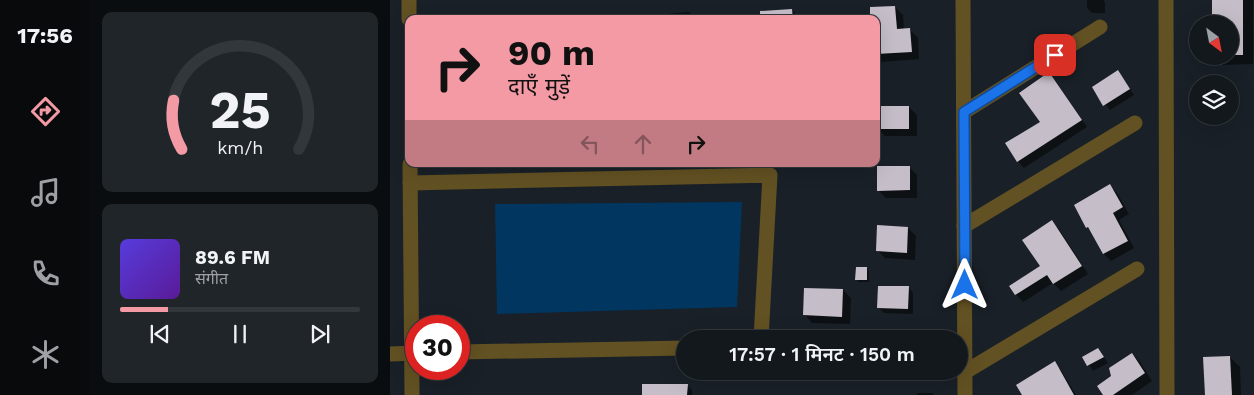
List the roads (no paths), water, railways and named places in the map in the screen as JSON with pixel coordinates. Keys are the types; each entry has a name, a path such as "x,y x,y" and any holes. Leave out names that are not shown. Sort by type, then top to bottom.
{"street":[{"path":"409,0 409,15"},
{"path":"963,0 963,330"},
{"path":"1166,0 1167,395"},
{"path":"964,112 1100,26"},
{"path":"964,226 1135,123"},
{"path":"410,167 413,315"},
{"path":"410,182 770,174 761,330"},
{"path":"968,370 1136,269"},
{"path":"470,352 676,348"},
{"path":"390,354 405,353"},
{"path":"412,395 413,380"},
{"path":"965,380 965,395"}]}
